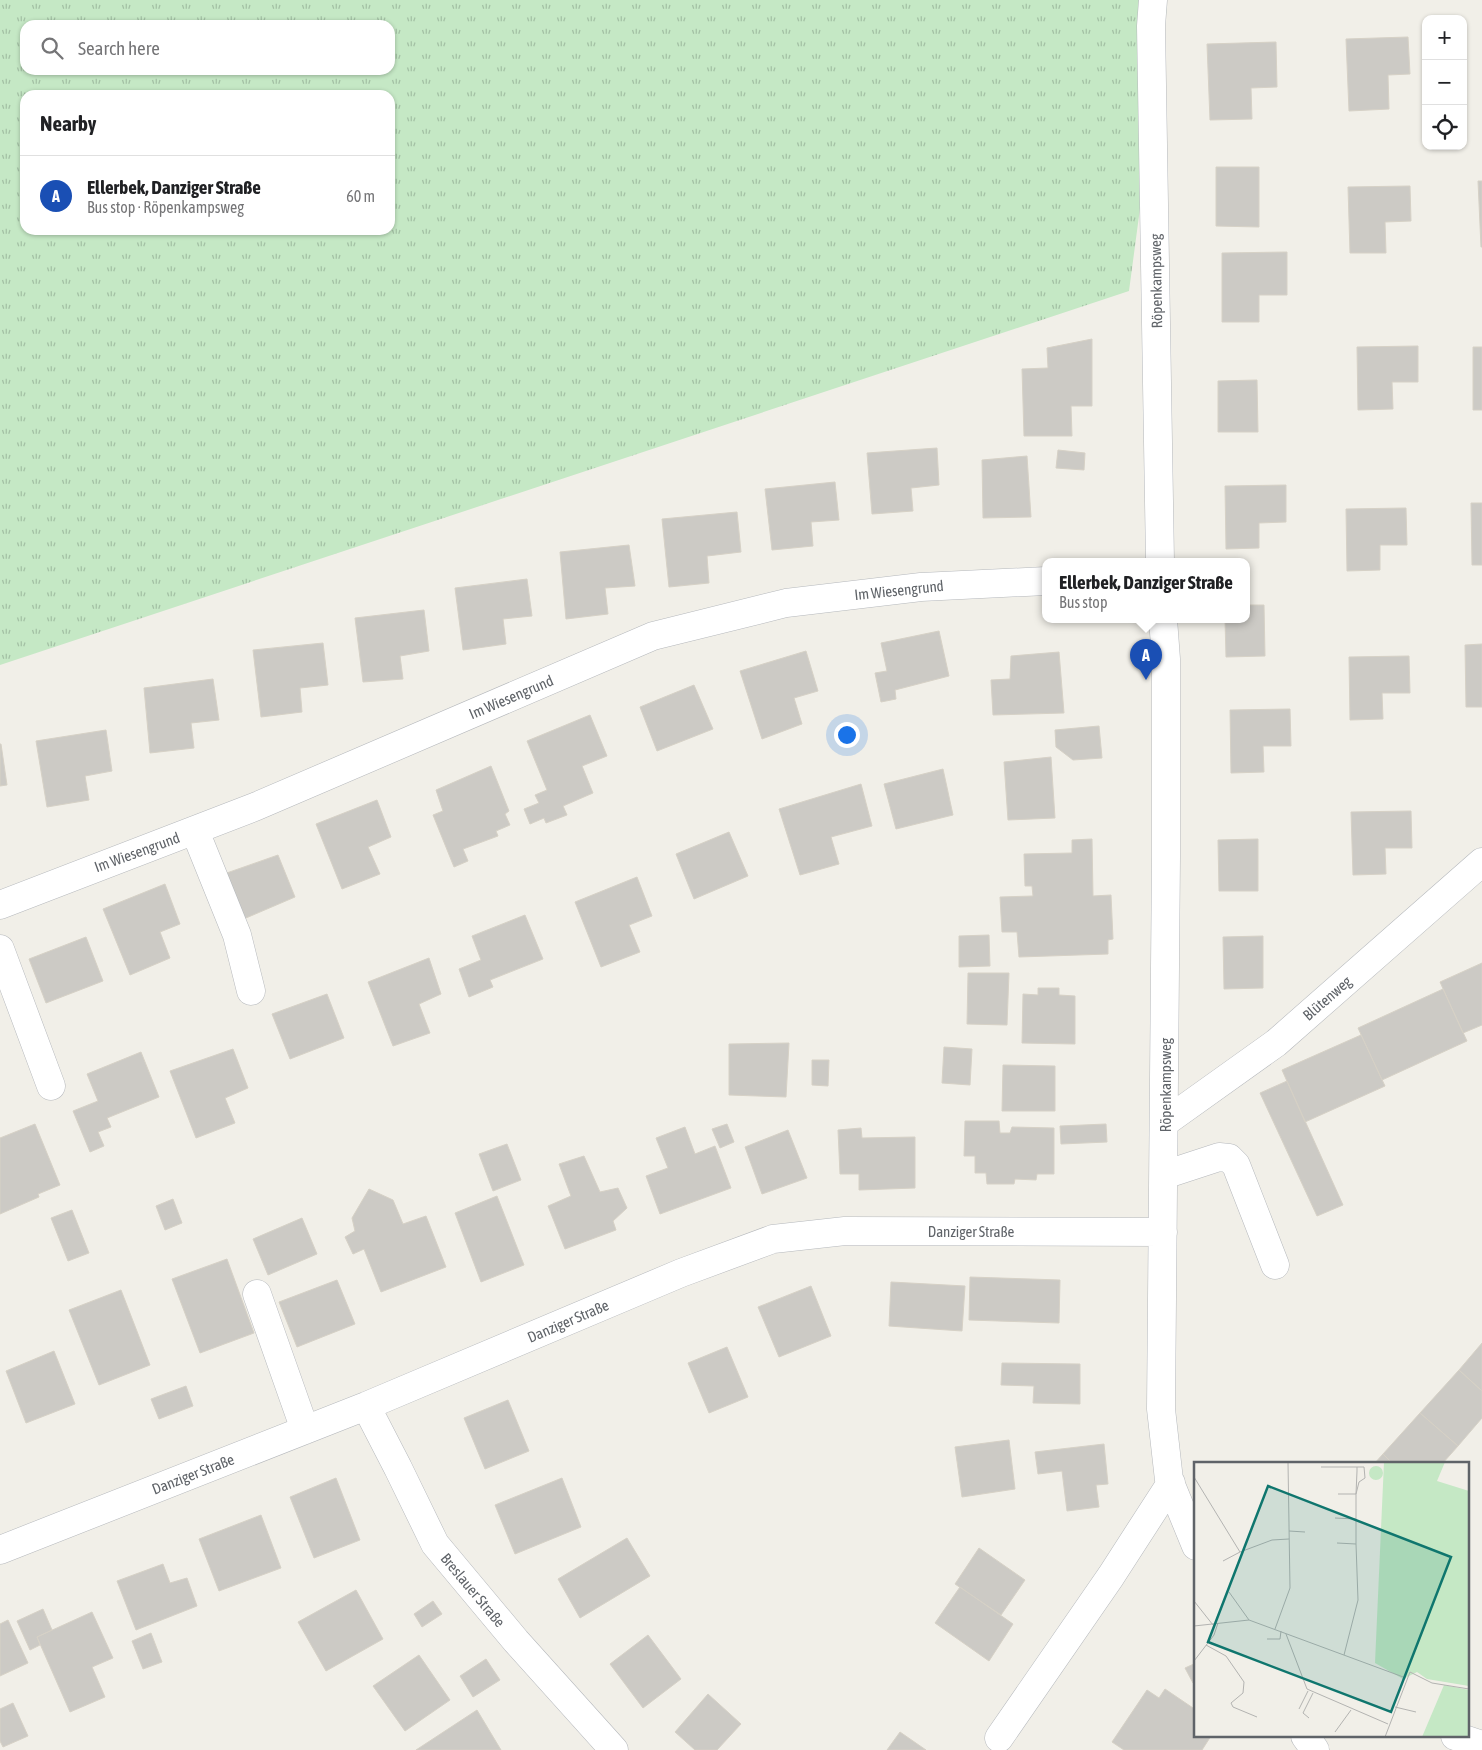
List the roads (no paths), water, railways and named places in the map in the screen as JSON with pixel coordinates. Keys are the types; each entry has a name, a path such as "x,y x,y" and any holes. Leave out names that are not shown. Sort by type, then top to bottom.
{"street":[{"name":"Röpenkampsweg","path":"1153,0 1151,26 1160,558"},
{"name":"Im Wiesengrund","path":"0,905 195,831 653,636 786,603 921,587 1042,581"},
{"name":"Röpenkampsweg","path":"1163,623 1166,659 1164,1175 1160,1409 1171,1483 1194,1541"},
{"path":"195,831 237,935 251,991"},
{"name":"Blütenweg","path":"1164,1123 1276,1043 1482,862"},
{"path":"0,949 51,1086"},
{"path":"1164,1175 1219,1156 1229,1158 1236,1165 1275,1265"},
{"name":"Danziger Straße","path":"0,1550 366,1406 681,1274 773,1238 845,1231 1163,1232"},
{"path":"257,1294 305,1430"},
{"name":"Breslauer Straße","path":"366,1406 435,1544 523,1648 614,1750"},
{"path":"999,1738 1111,1576 1171,1483"},
{"path":"1306,1738 1315,1750"},
{"path":"1461,1738 1482,1745"}],"place":[{"name":"Ellerbek, Danziger Straße","path":"1146,680"}]}
